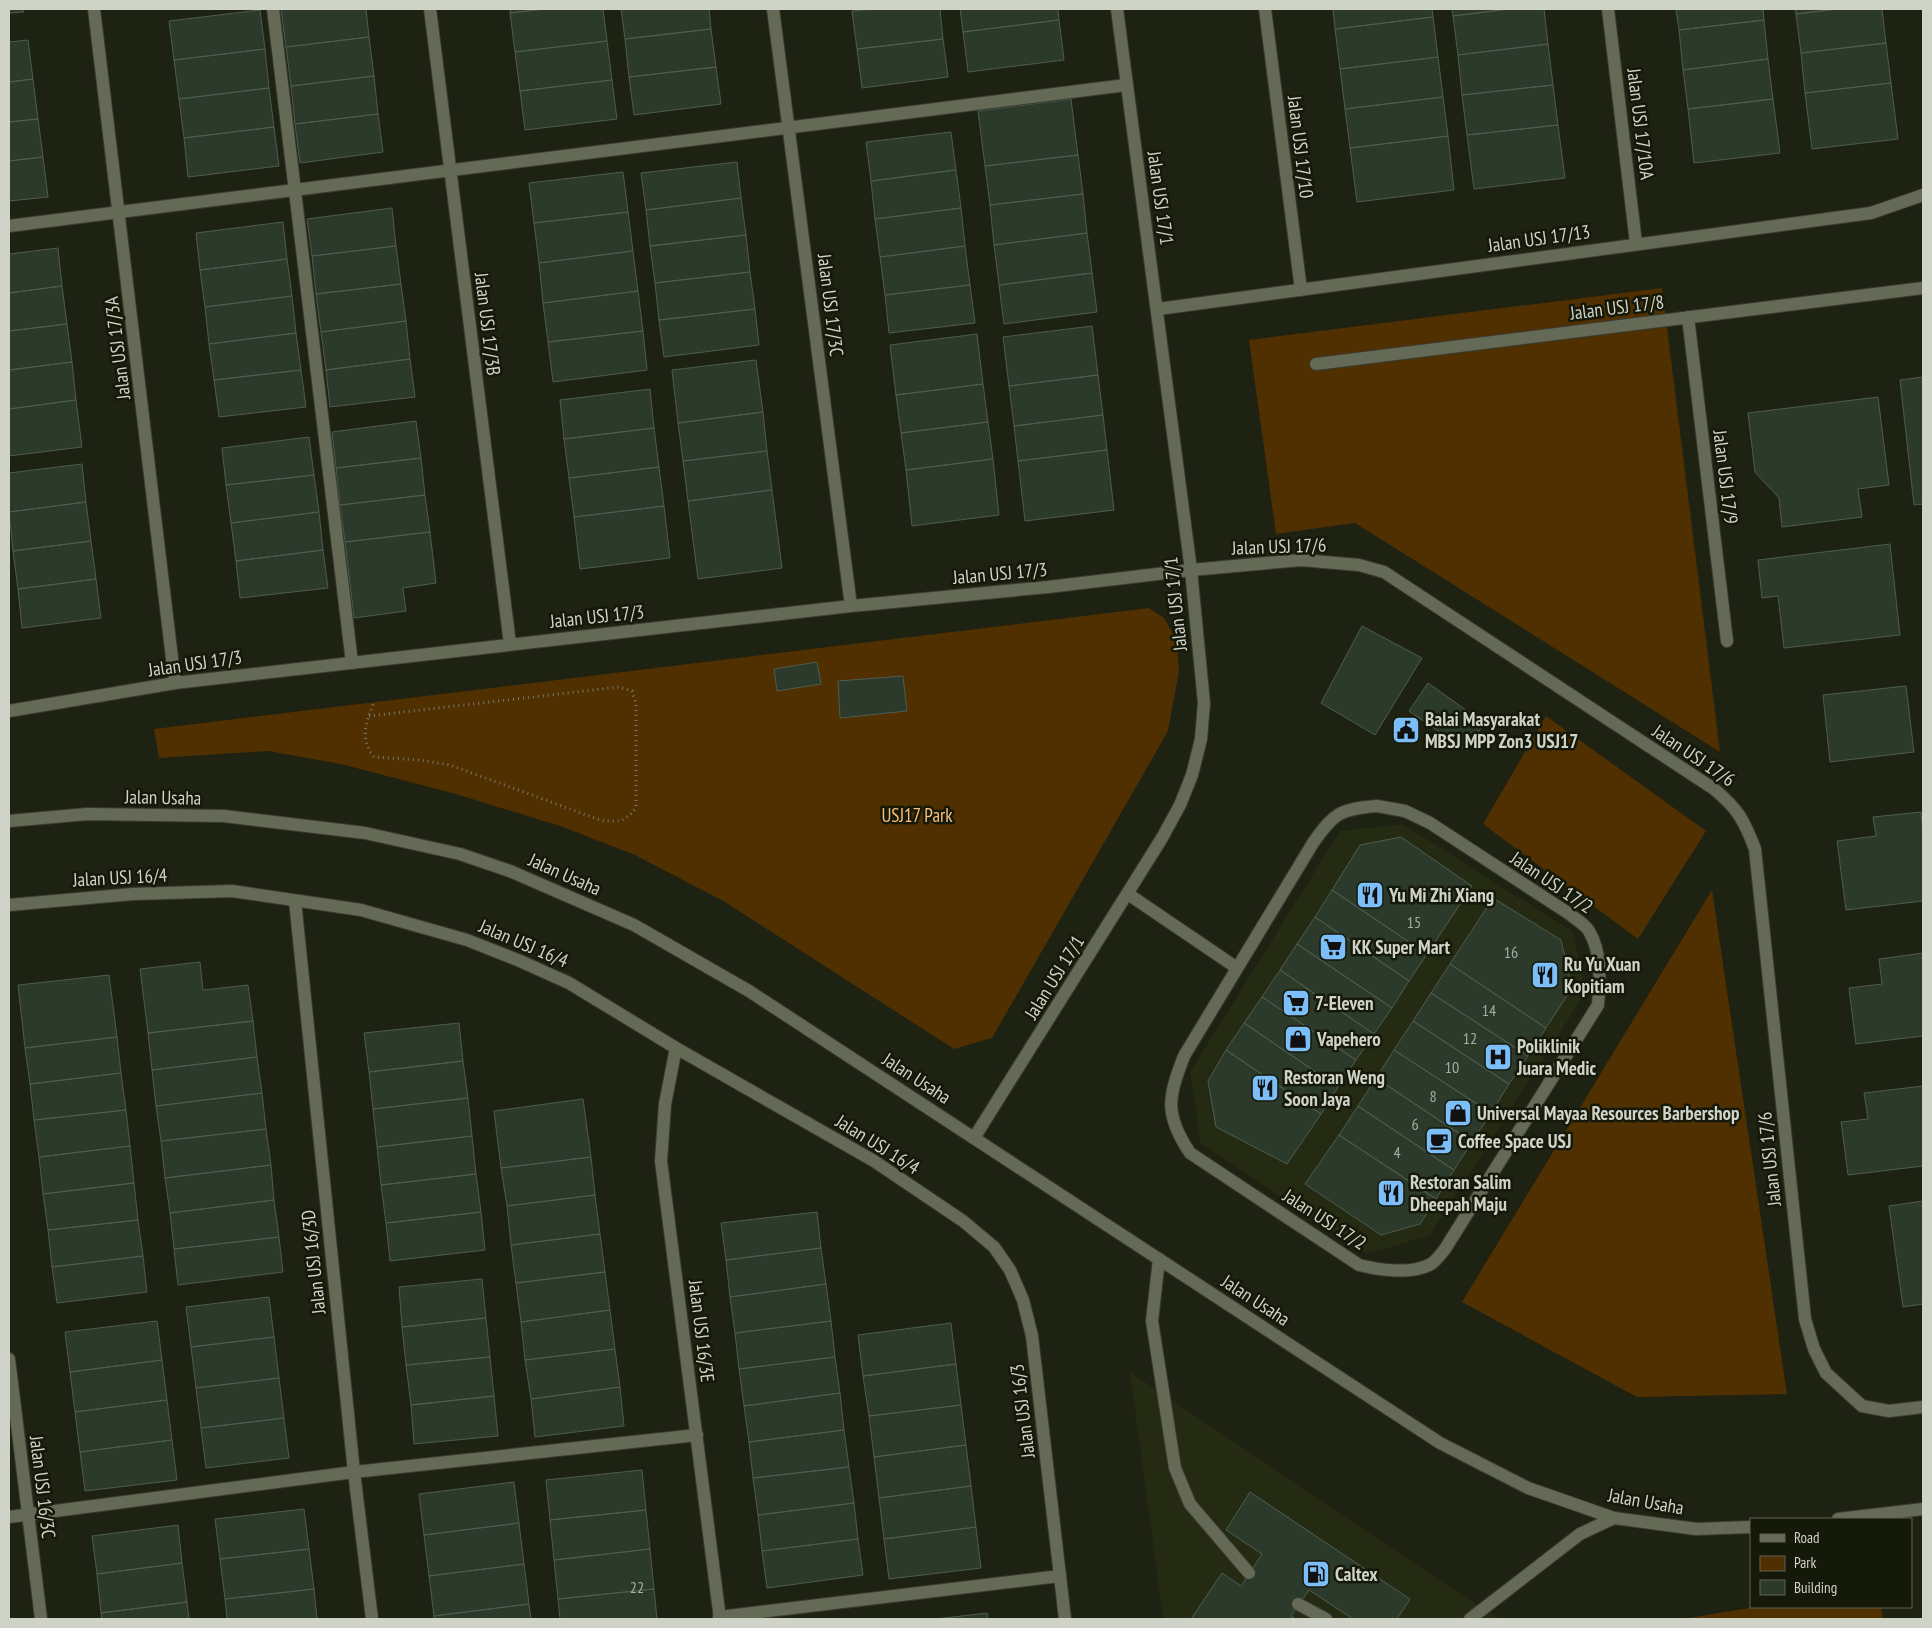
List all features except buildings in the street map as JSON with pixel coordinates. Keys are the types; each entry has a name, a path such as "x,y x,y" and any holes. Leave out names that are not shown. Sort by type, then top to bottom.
{"street":[{"name":"Jalan USJ 17/3A","path":"94,9 175,683"},
{"path":"273,9 352,663"},
{"name":"Jalan USJ 17/3B","path":"430,9 510,644"},
{"name":"Jalan USJ 17/3C","path":"773,9 851,606"},
{"name":"Jalan USJ 17/1","path":"974,1138 1128,894 1180,805 1192,775 1201,739 1204,703 1191,570 1117,9"},
{"name":"Jalan USJ 17/10","path":"1265,9 1301,290"},
{"name":"Jalan USJ 17/10A","path":"1608,9 1636,243"},
{"path":"9,226 295,191 789,126 1126,85"},
{"name":"Jalan USJ 17/13","path":"1158,309 1636,243 1871,213 1923,195"},
{"name":"Jalan USJ 17/8","path":"1316,364 1923,288"},
{"name":"Jalan USJ 17/9","path":"1688,317 1727,641"},
{"name":"Jalan USJ 17/6","path":"1191,570 1301,560 1359,565 1384,572 1714,789 1733,805 1746,824 1755,849 1805,1319 1814,1349 1826,1373 1862,1406 1889,1411 1923,1407"},
{"name":"Jalan USJ 17/3","path":"9,711 175,683 851,606 1048,588 1191,570"},
{"name":"Jalan USJ 17/2","path":"1377,806 1405,811 1430,823 1568,913 1588,929 1597,950 1600,975 1598,1005 1445,1250 1430,1264 1409,1269 1384,1271 1359,1266 1190,1153 1175,1131 1170,1108 1174,1084 1184,1056 1237,968 1312,843 1330,819 1351,808 1377,806"},
{"name":"Jalan Usaha","path":"9,821 88,814 224,816 365,833 476,859 510,870 634,925 749,991 1440,1443 1528,1488 1614,1518 1696,1529 1750,1526"},
{"name":"Jalan USJ 16/4","path":"9,906 124,895 232,891 361,910 467,940 569,983 676,1048 874,1161 963,1221"},
{"path":"1128,894 1237,968"},
{"name":"Jalan USJ 16/3D","path":"295,900 354,1472 372,1619"},
{"name":"Jalan USJ 16/3E","path":"676,1048 665,1104 661,1161 720,1618"},
{"name":"Jalan USJ 16/3","path":"963,1221 994,1247 1010,1270 1023,1300 1032,1336 1066,1619"},
{"path":"1159,1259 1152,1321 1175,1468 1190,1504 1250,1573"},
{"name":"Jalan USJ 16/3C","path":"9,1359 41,1619"},
{"path":"9,1517 354,1472 697,1435"},
{"path":"1846,1518 1923,1509"},
{"path":"1470,1619 1580,1534 1614,1518"},
{"path":"720,1618 1060,1576"},
{"path":"1298,1604 1326,1619"}],"path":[{"path":"369,716 619,687 632,691 636,703 636,808 627,819 614,821 600,820 450,766 419,760 374,757 365,745 365,729 369,716 374,702"}],"shaded area":[{"path":"1403,824 1573,932 1586,992 1430,1235 1367,1254 1201,1144 1190,1072 1340,831"},
{"path":"1130,1372 1499,1619 1163,1619"}],"green space":[{"path":"1662,288 1720,752 1355,523 1276,534 1249,340"},
{"name":"USJ17 Park","path":"1149,608 1164,618 1177,641 1179,671 1168,731 992,1038 954,1049 725,902 635,855 563,827 456,794 341,764 268,751 159,758 154,729"},
{"path":"1546,716 1706,831 1638,939 1483,824"},
{"path":"1712,890 1787,1394 1637,1397 1462,1302"},
{"path":"1750,1608 1881,1608 1883,1619 1683,1619"}],"place":[{"name":"Balai Masyarakat MBSJ MPP Zon3 USJ17","path":"1406,730"},
{"name":"Yu Mi Zhi Xiang","path":"1370,895"},
{"name":"KK Super Mart","path":"1333,947"},
{"name":"Ru Yu Xuan Kopitiam","path":"1545,975"},
{"name":"7-Eleven","path":"1296,1003"},
{"name":"Vapehero","path":"1298,1039"},
{"name":"Poliklinik Juara Medic","path":"1498,1057"},
{"name":"Restoran Weng Soon Jaya","path":"1265,1088"},
{"name":"Universal Mayaa Resources Barbershop","path":"1458,1113"},
{"name":"Coffee Space USJ","path":"1439,1141"},
{"name":"Restoran Salim Dheepah Maju","path":"1391,1193"},
{"name":"Caltex","path":"1316,1574"}]}
